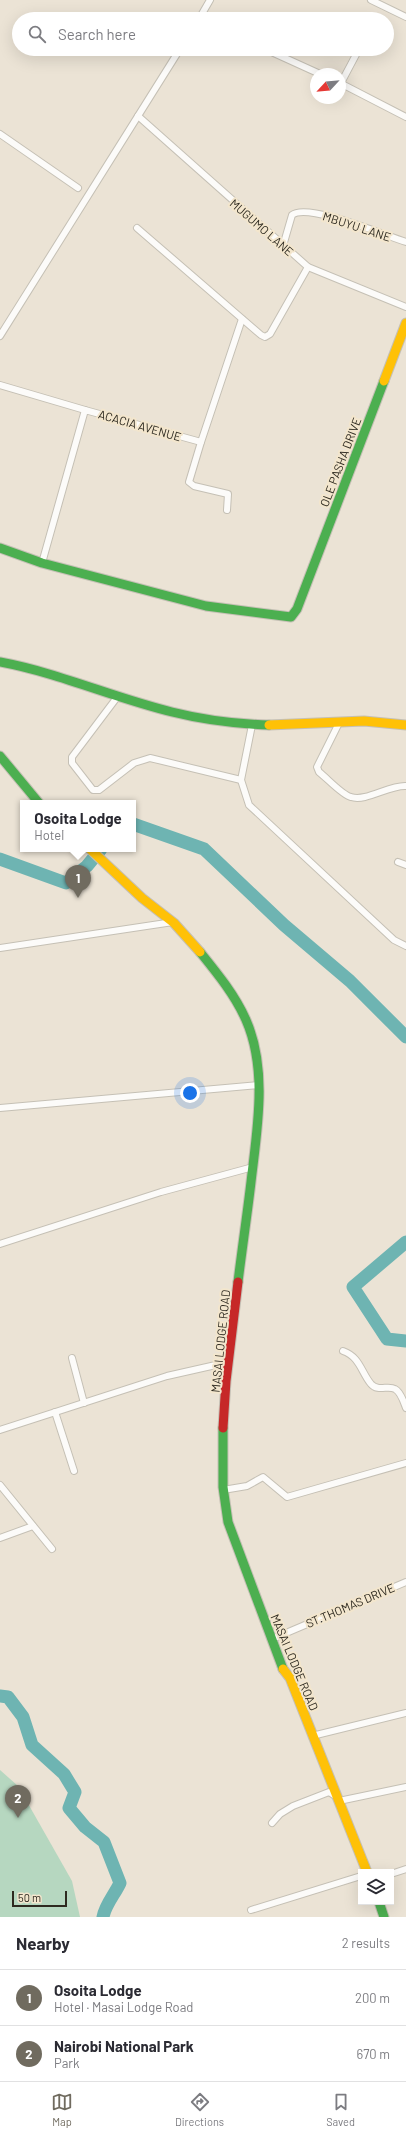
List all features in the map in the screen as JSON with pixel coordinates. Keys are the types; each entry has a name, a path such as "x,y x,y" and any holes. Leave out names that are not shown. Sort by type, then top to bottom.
{"street":[{"path":"202,12 210,0"},
{"path":"371,0 406,17"},
{"path":"0,336 176,56"},
{"path":"280,56 310,69"},
{"path":"346,72 355,56"},
{"path":"346,86 406,117"},
{"name":"MUGUMO LANE","path":"138,116 308,267 406,307"},
{"path":"0,134 78,188"},
{"name":"MBUYU LANE","path":"283,246 292,215 301,211 323,213 406,242"},
{"path":"137,228 242,319 265,337 270,334 308,267"},
{"path":"227,510 229,496 225,492 194,486 189,482 242,319"},
{"name":"OLE PASHA DRIVE","path":"42,563 206,606 291,617 297,609 406,322"},
{"path":"0,385 85,410"},
{"name":"ACACIA AVENUE","path":"42,563 85,410 201,442"},
{"path":"0,548 42,563"},
{"path":"0,662 23,665 65,676 152,709 198,718 252,725 370,721 406,725"},
{"path":"118,696 72,757 72,763 92,790 99,790 134,763 150,758 241,780"},
{"path":"339,723 317,767 320,772 350,797 360,798 398,785 406,786"},
{"path":"252,725 241,780 249,805 394,940 406,946"},
{"path":"0,756 36,800"},
{"name":"MASAI LODGE ROAD","path":"93,852 160,914 173,922 219,978 237,1003 247,1023 254,1050 258,1085 253,1167 229,1362 223,1426 223,1490 231,1530 284,1671 290,1678 366,1869"},
{"path":"398,862 406,865"},
{"path":"0,948 173,922"},
{"path":"0,1108 258,1085"},
{"path":"0,1244 161,1192 253,1167"},
{"path":"343,1351 357,1360 372,1385 378,1388 394,1388 397,1390 406,1408"},
{"path":"72,1358 84,1403"},
{"path":"0,1430 167,1376 229,1362"},
{"path":"55,1412 74,1471"},
{"path":"223,1490 247,1486 263,1477 287,1497 406,1463"},
{"path":"0,1485 52,1549"},
{"path":"0,1538 33,1526"},
{"name":"ST.THOMAS DRIVE","path":"272,1639 406,1582"},
{"path":"312,1736 406,1713"},
{"path":"272,1823 280,1814 303,1801 330,1792 338,1799 406,1788"},
{"path":"394,1873 406,1869"},
{"path":"251,1910 358,1877"},
{"path":"380,1905 384,1917"}],"green space":[{"path":"0,1770 18,1786 72,1881 80,1917 0,1917"}],"waterway":[{"path":"136,825 204,849 284,925 350,981 406,1037"},
{"path":"0,859 66,883 87,866 99,852"},
{"path":"406,1242 353,1287 387,1339 406,1341"},
{"path":"0,1696 8,1697 23,1717 32,1745 64,1774 75,1792 69,1808 85,1827 104,1842 120,1883 108,1904 103,1917"}],"traffic: fast":[{"path":"0,548 42,563 206,606 291,617 297,609 384,381"},
{"path":"0,662 44,672 129,700 184,715 244,724 269,725"},
{"path":"0,756 37,800"},
{"path":"200,952 225,984 242,1011 253,1039 257,1059 259,1080 258,1121 238,1282"},
{"path":"223,1428 223,1487 228,1522 283,1669"},
{"path":"380,1905 384,1917"}],"traffic: slow":[{"path":"384,381 406,323"},
{"path":"269,725 364,721 406,725"},
{"path":"93,852 142,898 174,923 200,952"},
{"path":"283,1669 290,1678 366,1869"}],"traffic: jam":[{"path":"223,1428 226,1381 238,1282"}],"place":[{"name":"Osoita Lodge","path":"78,898"},
{"name":"Nairobi National Park","path":"18,1818"}]}
